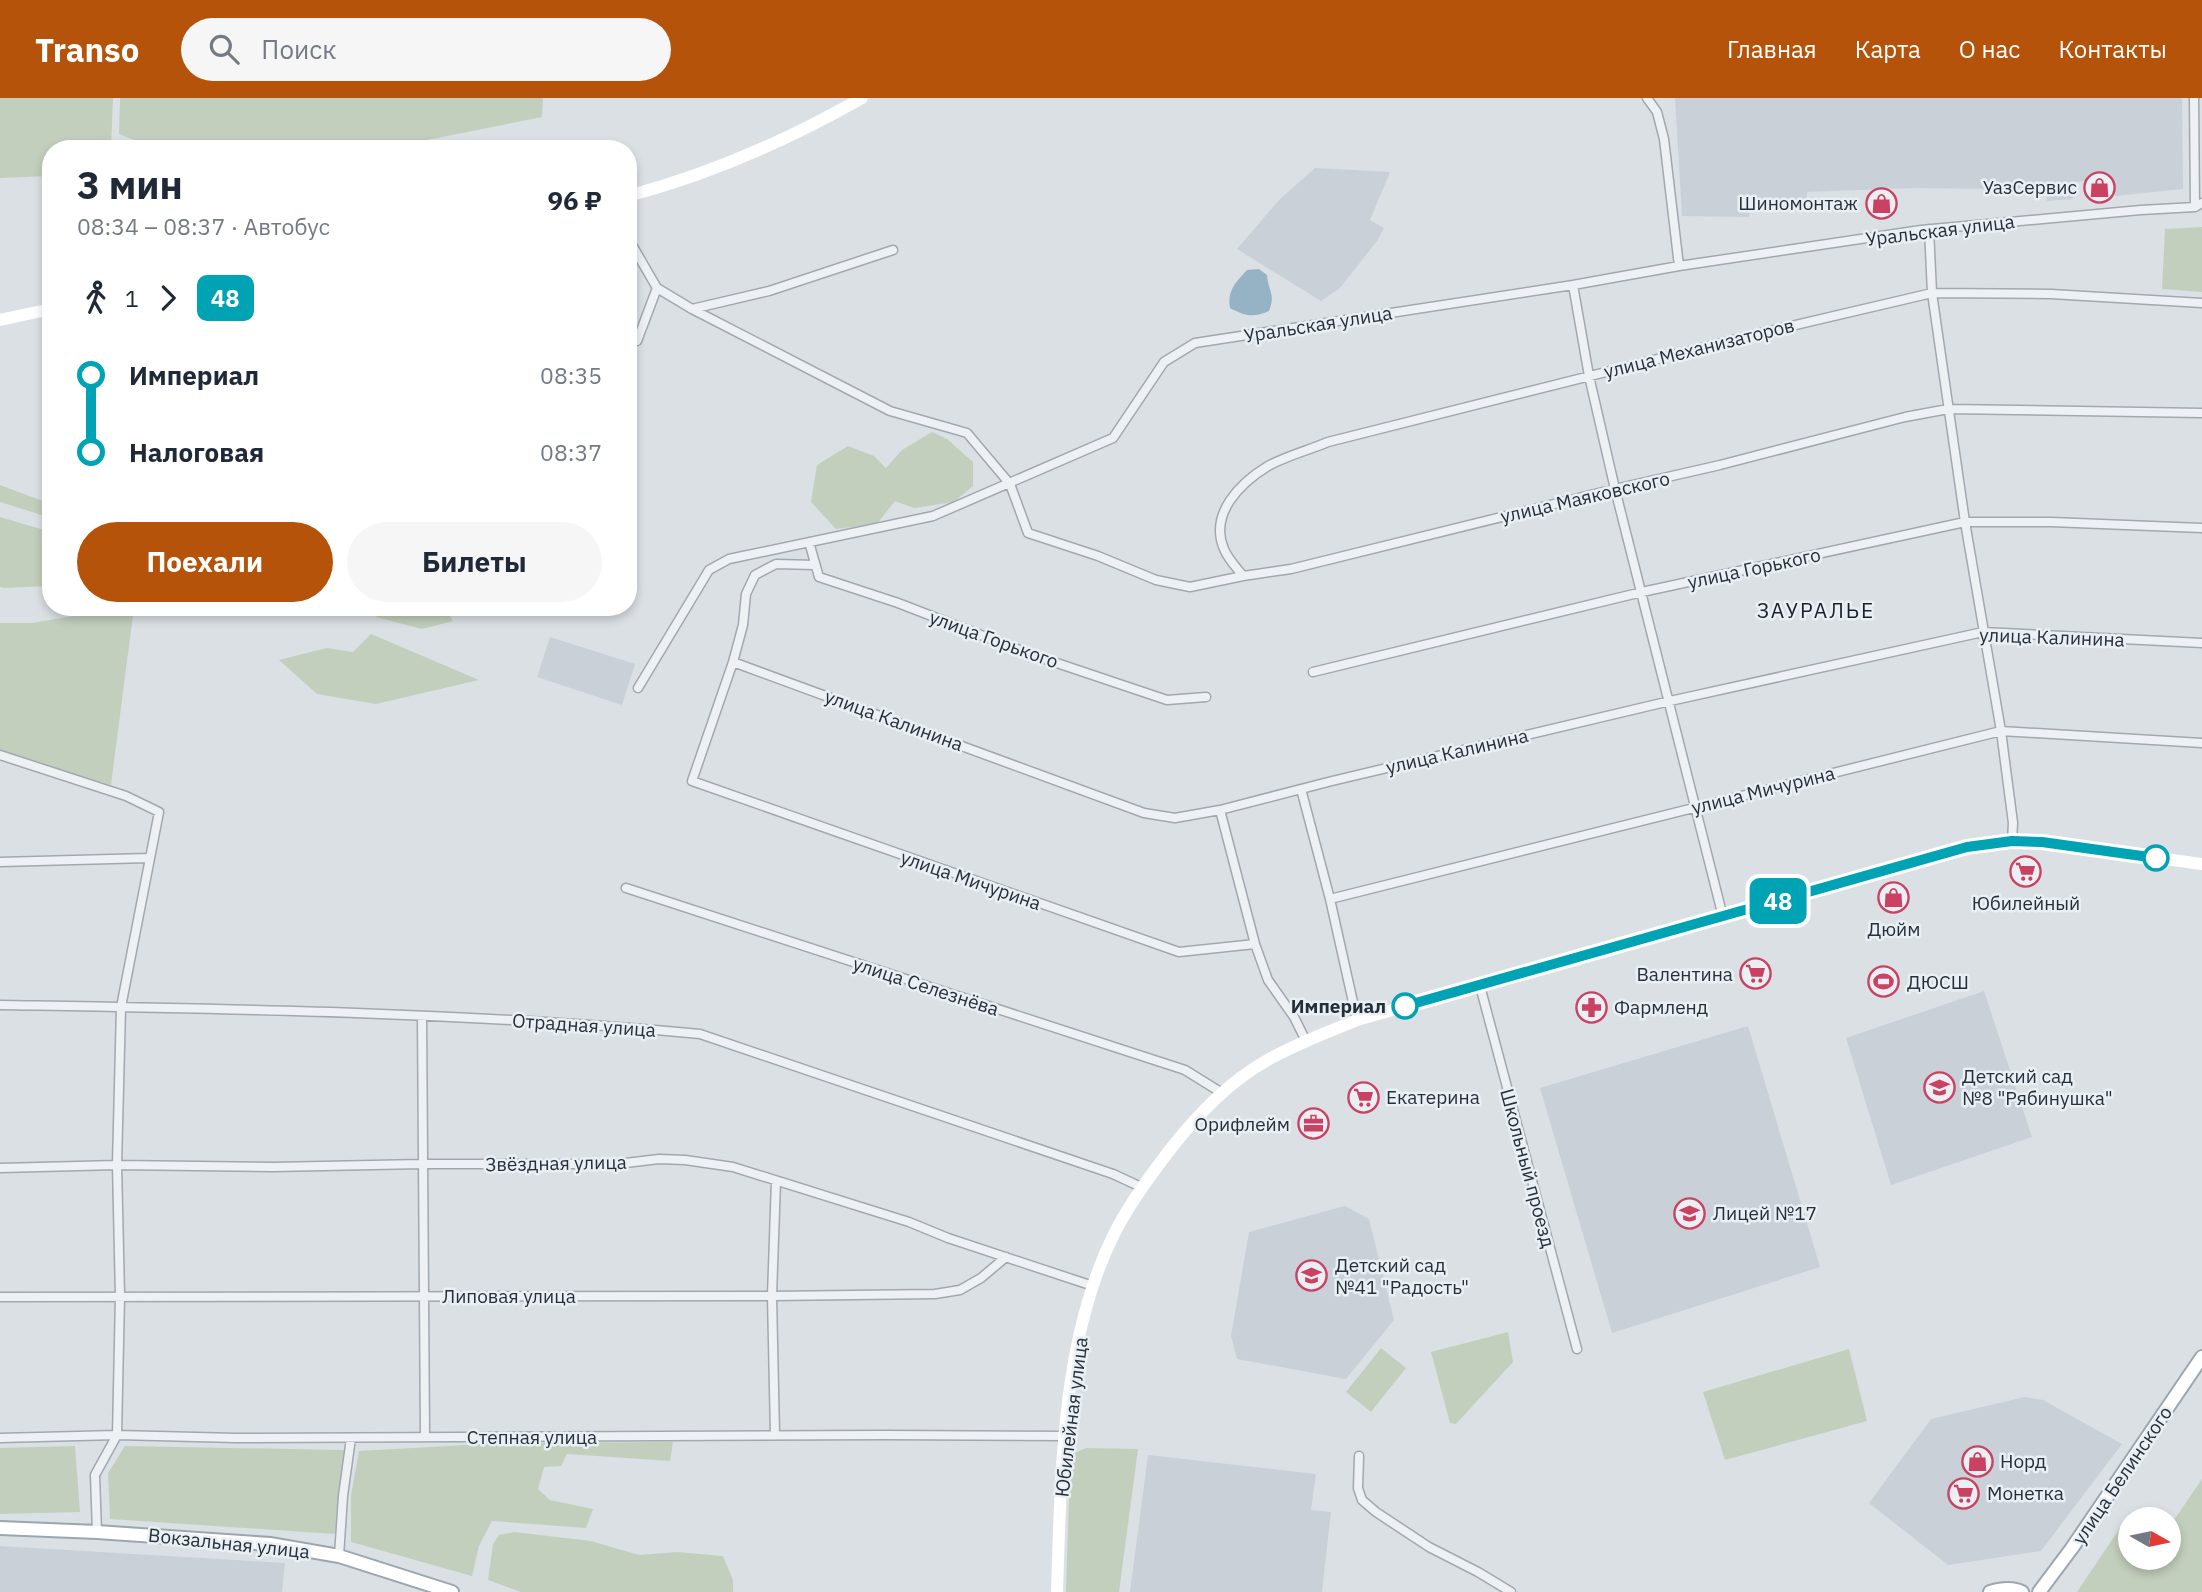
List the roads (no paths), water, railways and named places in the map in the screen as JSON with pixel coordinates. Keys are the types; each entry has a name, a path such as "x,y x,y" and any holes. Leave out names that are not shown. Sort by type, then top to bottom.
{"street":[{"path":"637,194 676,183 721,166 784,139 862,98"},
{"path":"1647,98 1657,112 1664,139 1679,266"},
{"path":"2194,98 2200,206"},
{"name":"Уральская улица","path":"638,688 709,570 729,559 933,516 1113,438 1164,362 1195,343 1928,229 2200,206"},
{"path":"1928,229 1932,293 1965,522 2001,731 2013,823 2012,841"},
{"path":"692,309 769,291 893,250"},
{"path":"637,254 657,288 692,309 890,411 967,433 1010,484"},
{"path":"1573,285 1589,376 1615,489 1723,917"},
{"path":"637,341 657,288"},
{"name":"улица Механизаторов","path":"1243,576 1224,549 1220,532 1225,509 1238,487 1269,466 1328,442 1932,293 2051,294 2202,303"},
{"path":"0,320 42,311"},
{"name":"улица Маяковского","path":"1010,484 1028,533 1098,556 1156,580 1190,587 1291,569 1615,489 1720,466 1905,416 1948,409 2202,413"},
{"name":"улица Горького","path":"1313,672 1642,592 1965,522 2052,522 2202,528"},
{"path":"733,662 743,625 746,594 755,575 776,565 816,565 809,542"},
{"name":"улица Горького","path":"816,565 819,577 898,603 1030,654 1115,683 1167,700 1206,696"},
{"name":"улица Калинина","path":"733,662 1144,813 1175,818 1220,810 1670,701 1983,632 2202,643"},
{"name":"улица Мичурина","path":"733,662 692,781 1179,952 1255,944"},
{"name":"улица Мичурина","path":"1330,900 2001,731 2202,743"},
{"path":"0,755 126,796 159,812 121,1007 117,1165 120,1296 117,1435 95,1475 97,1532"},
{"path":"1301,789 1357,1020"},
{"path":"1220,810 1255,944 1268,980 1294,1017 1306,1041"},
{"name":"Юбилейная улица","path":"1057,1592 1065,1436 1080,1332 1093,1286 1114,1235 1141,1187 1186,1129 1222,1093 1264,1062 1357,1020 1967,847 2012,841 2042,842 2202,864"},
{"path":"0,862 149,858"},
{"name":"улица Селезнёва","path":"626,888 1185,1070 1222,1093"},
{"name":"Школьный проезд","path":"1480,986 1577,1349"},
{"name":"Отрадная улица","path":"0,1005 422,1016 630,1027 700,1034 1113,1174 1141,1187"},
{"path":"422,1016 425,1437"},
{"name":"Звёздная улица","path":"0,1168 117,1165 273,1167 617,1164 685,1160 733,1167 909,1222 947,1238 1093,1286"},
{"path":"775,1435 772,1296 776,1181"},
{"name":"Липовая улица","path":"0,1297 935,1294 960,1290 981,1278 1006,1257"},
{"name":"улица Белинского","path":"2039,1592 2202,1357"},
{"name":"Степная улица","path":"0,1438 117,1435 236,1438 1065,1436"},
{"path":"339,1556 351,1438"},
{"path":"1359,1455 1357,1488 1362,1500 1429,1547 1511,1592"},
{"name":"Вокзальная улица","path":"0,1528 270,1544 339,1556 452,1592"},
{"path":"1990,1592 2007,1589 2022,1592"}],"water":[{"path":"1259,269 1267,275 1272,296 1269,311 1249,315 1230,308 1231,291 1236,283 1247,270"}],"place":[{"name":"УазСервис","path":"2100,187"},
{"name":"Шиномонтаж","path":"1881,203"},
{"name":"Юбилейный","path":"2026,872"},
{"name":"Дюйм","path":"1894,898"},
{"name":"Валентина","path":"1756,974"},
{"name":"ДЮСШ","path":"1884,982"},
{"name":"Империал","path":"1405,1006"},
{"name":"Фармленд","path":"1591,1007"},
{"name":"Детский сад №8 \"Рябинушка\"","path":"1939,1087"},
{"name":"Екатерина","path":"1363,1097"},
{"name":"Орифлейм","path":"1313,1124"},
{"name":"Лицей №17","path":"1690,1213"},
{"name":"Детский сад №41 \"Радость\"","path":"1312,1276"},
{"name":"Норд","path":"1977,1461"},
{"name":"Монетка","path":"1964,1493"}],"district":[{"name":"ЗАУРАЛЬЕ","path":"1816,610"}]}
